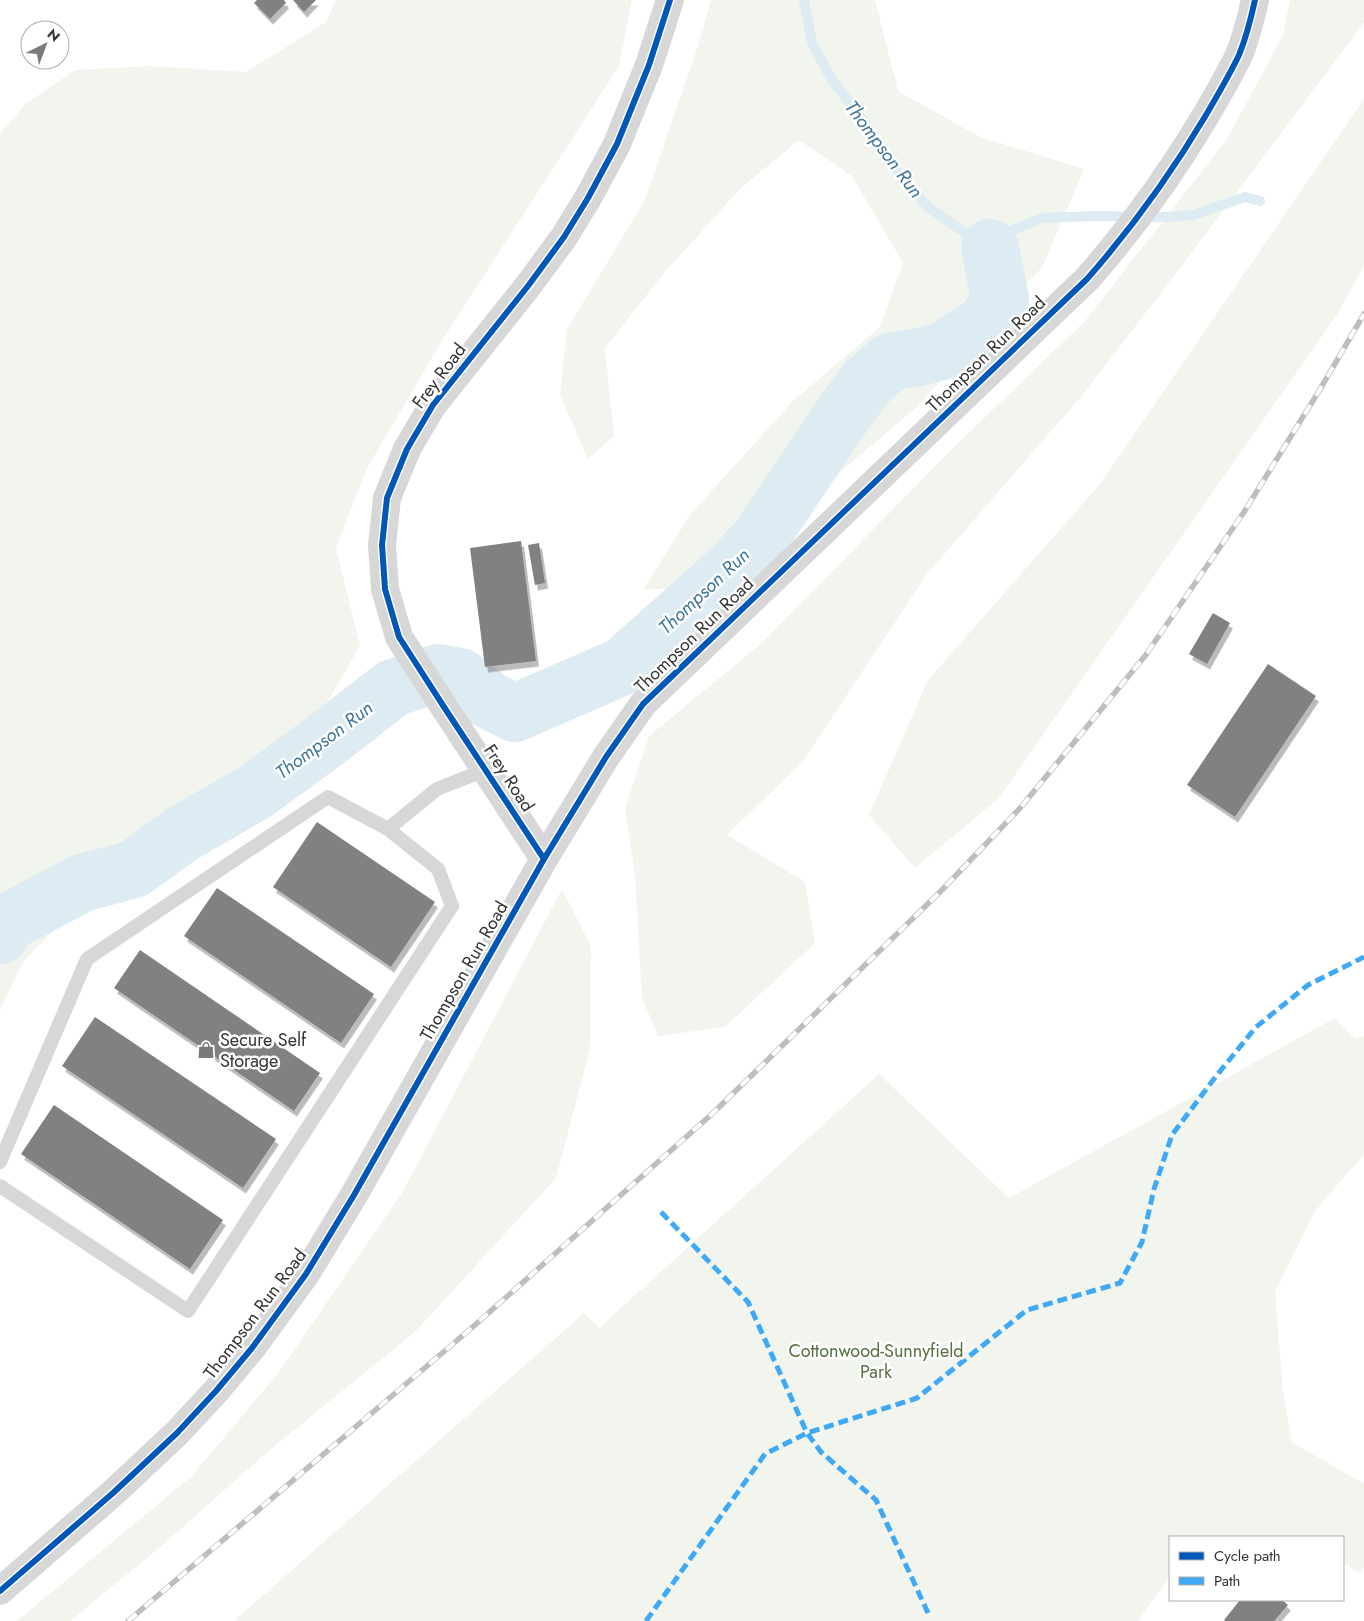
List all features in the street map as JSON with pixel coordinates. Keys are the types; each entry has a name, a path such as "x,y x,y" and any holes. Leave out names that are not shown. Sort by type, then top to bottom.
{"street":[{"name":"Frey Road","path":"544,859 399,637 385,589 382,545 387,498 407,449 433,405 528,286 564,237 588,198 617,144 648,65 670,0"},
{"name":"Thompson Run Road","path":"0,1591 113,1493 177,1433 216,1391 258,1340 306,1274 350,1203 544,859 606,757 643,704 1087,278 1109,254 1183,154 1217,95 1240,54 1255,0"}],"lane":[{"path":"388,829 437,789 485,770"},
{"path":"0,1162 87,959 328,797 388,829 438,869 452,906 188,1310 0,1186"}],"green space":[{"path":"336,0 632,0 619,66 443,339 366,470 336,548 360,646 317,720 168,811 23,962 0,1010 0,133 27,103 75,70 152,66 246,72 326,22"},
{"path":"711,0 875,0 898,91 980,137 1084,169 1043,266 917,407 840,472 670,588 643,590 690,515 793,401 880,327 903,263 852,176 799,140 740,189 664,273 605,348 614,436 588,459 560,395 567,329 645,200 698,46"},
{"path":"1290,0 1364,0 1364,22 1084,393 927,574 803,761 727,835 805,882 815,943 725,1027 658,1036 642,998 635,875 625,808 649,736 763,642 950,451 1085,321 1227,139 1283,35"},
{"path":"1364,99 1364,265 1338,313 998,799 915,868 869,815 928,680 1100,484"},
{"path":"562,889 591,946 590,1049 556,1178 416,1331 266,1453 158,1549 70,1621 17,1621 192,1476 279,1372 402,1193"},
{"name":"Cottonwood-Sunnyfield Park","path":"1335,1018 1356,1039 1364,1035 1364,1154 1315,1211 1275,1292 1283,1392 1292,1442 1364,1484 1364,1567 1359,1573 1344,1563 1344,1536 1169,1536 1169,1577 1138,1621 234,1621 584,1313 599,1328 879,1074 1009,1198"}],"building":[{"path":"257,0 284,0 286,3 270,19 254,3"},
{"path":"293,0 316,0 304,12"},
{"path":"521,541 536,661 485,667 470,548"},
{"path":"539,543 545,583 535,585 528,545"},
{"path":"1213,613 1230,623 1207,664 1189,654"},
{"path":"1268,664 1316,696 1235,817 1187,785"},
{"path":"317,822 435,902 391,967 273,887"},
{"path":"217,888 374,994 341,1043 184,936"},
{"path":"140,950 320,1073 294,1111 114,988"},
{"path":"95,1017 276,1139 243,1188 62,1066"},
{"path":"54,1105 223,1220 190,1269 21,1154"},
{"path":"1239,1601 1283,1601 1288,1605 1274,1621 1224,1620"}],"waterway":[{"name":"Thompson Run","path":"804,0 812,43 832,80 866,124 900,175 928,207 990,248 1015,229 1042,218 1098,216 1170,217 1193,215 1245,197 1260,201"},
{"name":"Thompson Run","path":"0,935 8,922 82,883 134,869 182,834 255,792 393,688 438,673 460,677 489,700 515,713 623,666 732,569 760,538 846,410 869,380 892,361 915,358 945,350 987,322 1000,298 990,248"}],"railway":[{"path":"128,1621 475,1325 713,1113 941,891 1021,807 1145,656 1244,512 1364,314"}],"marked path":[{"path":"646,1621 765,1454 807,1433 917,1398 1027,1310 1120,1283 1142,1242 1154,1189 1172,1135 1256,1027 1308,985 1364,957"},
{"path":"661,1212 748,1302 807,1433 821,1452 876,1500 928,1613"}],"cycle path":[{"path":"544,859 399,637 385,589 382,545 387,498 407,449 433,405 528,286 564,237 588,198 617,144 649,65 670,0"},
{"path":"0,1591 113,1493 177,1433 252,1348 306,1274 354,1195 544,859 606,757 643,704 1087,279 1150,200 1206,115 1239,55 1255,0"}],"place":[{"name":"Secure Self Storage","path":"206,1050"}]}
